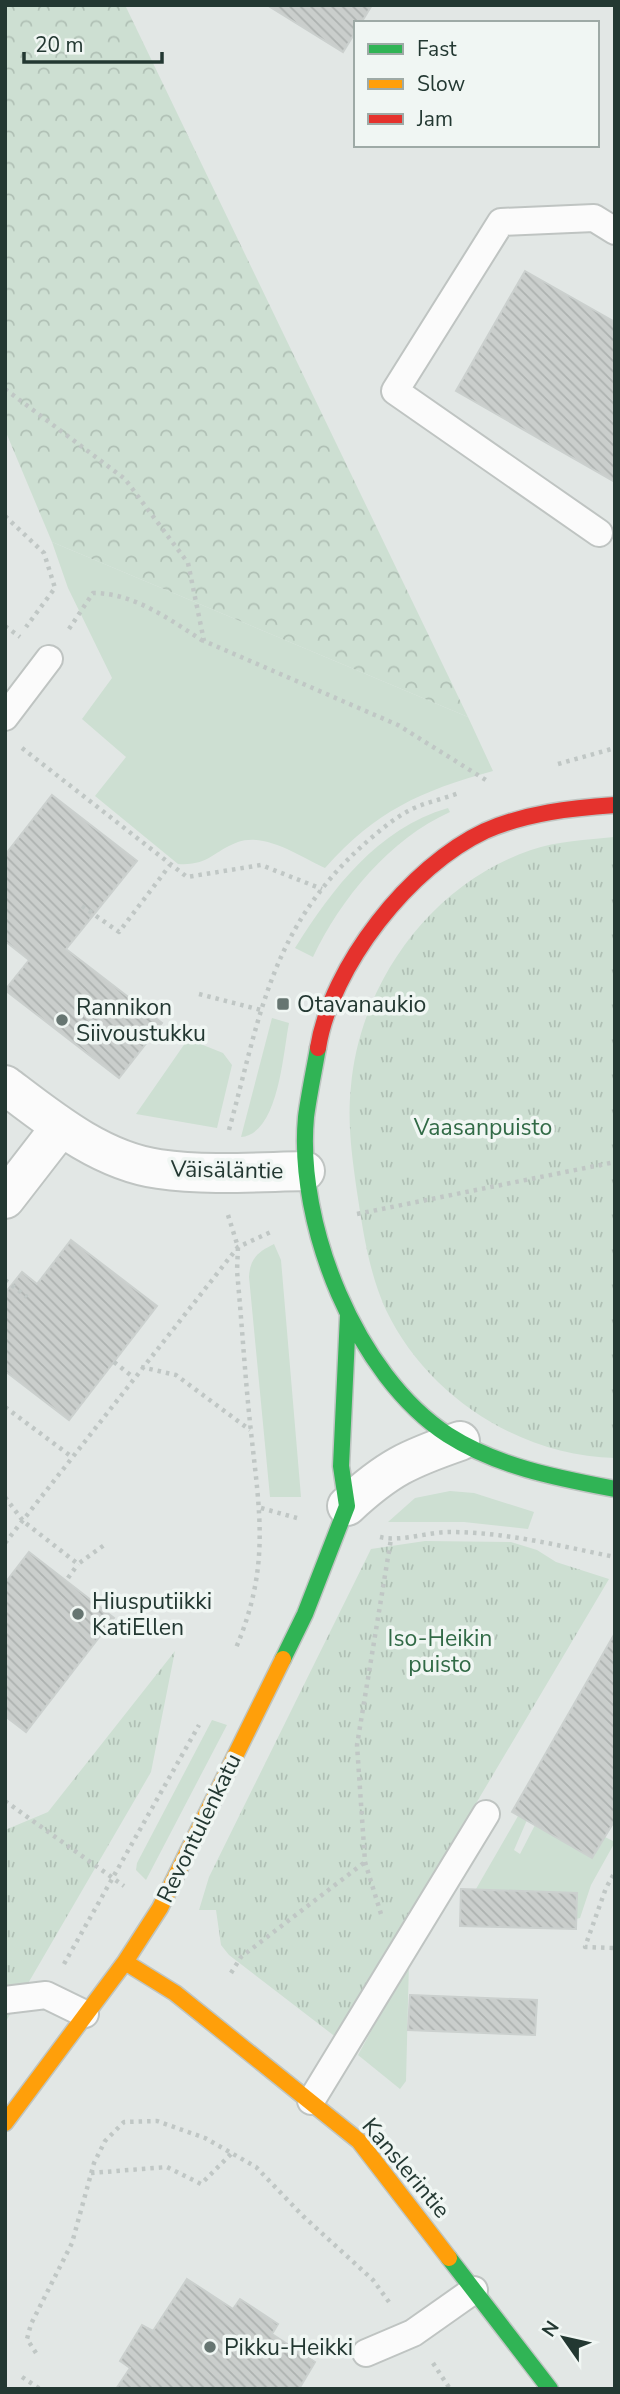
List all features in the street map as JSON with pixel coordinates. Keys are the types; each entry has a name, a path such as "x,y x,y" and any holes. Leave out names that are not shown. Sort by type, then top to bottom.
{"street":[{"path":"615,805 560,810 517,821 469,839 403,888 383,911 346,968 315,1053 306,1107 305,1171 322,1255 348,1315 375,1360 429,1421 460,1441 525,1469 615,1489"},
{"name":"Väisäläntie","path":"5,1085 60,1128 106,1152 158,1169 305,1171"},
{"path":"5,1199 60,1128"},
{"path":"344,1518 341,1466 348,1315"},
{"name":"Revontulenkatu","path":"5,2123 125,1962 166,1896 306,1614 344,1518 382,1474 415,1457 460,1441"},
{"name":"Kanslerintie","path":"125,1962 175,1993 359,2140 550,2389"}],"lane":[{"path":"599,533 394,391 501,222 594,218 615,231"},
{"path":"5,717 49,659"},
{"path":"311,2101 486,1814"},
{"path":"5,2000 46,1995 85,2014"},
{"path":"366,2353 412,2333 474,2290"}],"path":[{"path":"5,389 125,479 188,563 204,641"},
{"path":"5,516 44,553 55,588 19,636 5,626"},
{"path":"49,659 93,593 124,595 204,641 398,725 490,782"},
{"path":"16,742 187,877 261,864 321,889"},
{"path":"82,906 119,932 170,865"},
{"path":"199,994 261,1010"},
{"path":"361,1213 615,1162"},
{"path":"226,1211 239,1247 237,1271 251,1431 261,1508 261,1559 255,1592 235,1651"},
{"path":"5,1543 133,1377 239,1247"},
{"path":"5,1280 27,1297"},
{"path":"114,1362 133,1377"},
{"path":"141,1367 176,1375 251,1431"},
{"path":"5,1407 72,1457"},
{"path":"5,1497 23,1521 78,1564"},
{"path":"261,1508 344,1518 391,1539 451,1532 525,1537 615,1557"},
{"path":"231,1973 241,1957 365,1862 357,1745 391,1539"},
{"path":"68,1578 78,1564 107,1543"},
{"path":"46,1995 203,1717"},
{"path":"5,1801 112,1878"},
{"path":"613,1948 585,1947 606,1888 615,1872"},
{"path":"36,2353 27,2339 31,2324 72,2243 91,2173 105,2141 124,2122 157,2121 205,2138 256,2167 303,2216 373,2280 450,2389"},
{"path":"91,2173 167,2167 201,2184 231,2154"},
{"path":"22,2377 40,2389"}],"green space":[{"path":"5,5 125,5 468,717 52,542 5,430"},
{"path":"52,542 468,717 493,771 421,795 401,806 363,832 325,868 283,847 260,840 238,842 197,863 178,864 95,796 126,757 82,719 112,678 68,588"},
{"path":"448,808 450,812 407,838 370,872 338,913 313,957 295,948 325,904 359,863 399,830"},
{"name":"Vaasanpuisto","path":"615,837 615,1458 580,1455 545,1446 512,1433 451,1394 426,1369 404,1341 380,1296 367,1252 353,1166 350,1113 357,1048 369,1010 386,975 407,942 432,912 462,887 495,866 531,850 562,843"},
{"path":"272,1018 289,1023 277,1090 264,1122 254,1132 241,1137"},
{"path":"188,1039 223,1053 232,1065 217,1128 136,1114"},
{"path":"274,1244 281,1260 301,1497 270,1497 249,1277 256,1256"},
{"path":"450,1491 474,1493 534,1512 528,1529 464,1522 388,1522 415,1498"},
{"name":"Iso-Heikin puisto","path":"425,1541 511,1542 537,1550 556,1562 609,1579 337,2038 229,1955 221,1945 216,1910 199,1910 209,1877 371,1549"},
{"path":"175,1651 151,1772 5,2023 5,1830 48,1812"},
{"path":"212,1720 227,1725 146,1880 136,1870 137,1863"},
{"path":"518,1816 527,1820 514,1850 520,1854 535,1825 592,1858 605,1837 615,1842 591,1885 580,1918 576,1919 576,1893 476,1889"},
{"path":"409,1962 406,2081 400,2089 358,2055"}],"building":[{"path":"267,5 372,5 362,21 354,21 354,34 343,52"},
{"path":"525,271 615,322 615,482 456,391"},
{"path":"52,795 137,861 66,949 162,1023 119,1078 5,990 29,960 5,941 5,855"},
{"path":"71,1240 157,1306 69,1420 5,1371 5,1293 22,1272 37,1284"},
{"path":"29,1552 114,1618 26,1732 5,1716 5,1583"},
{"path":"615,1633 615,1820 592,1858 512,1812"},
{"path":"461,1889 577,1893 576,1929 460,1926"},
{"path":"410,1995 537,2000 535,2035 408,2030"},
{"name":"Pikku-Heikki","path":"187,2279 233,2309 240,2299 278,2324 272,2334 315,2362 299,2389 116,2389 130,2368 120,2361 142,2325 153,2331"}],"traffic: fast":[{"path":"318,1048 306,1117 305,1159 311,1203 322,1249 339,1294 360,1336 386,1375 415,1408 448,1435 467,1446 529,1470 615,1489"},
{"path":"283,1659 305,1614 347,1506 341,1466 348,1315"},
{"path":"449,2258 550,2389"}],"traffic: slow":[{"path":"5,2123 125,1962 160,1908 283,1659"},
{"path":"125,1962 175,1993 359,2141 449,2258"}],"traffic: jam":[{"path":"318,1048 339,984 357,953 378,922 429,868 457,847 501,825 549,812 615,805"}],"place":[{"name":"Otavanaukio","path":"283,1004"},
{"name":"Rannikon Siivoustukku","path":"62,1020"},
{"name":"Hiusputiikki KatiEllen","path":"78,1614"},
{"name":"Pikku-Heikki","path":"210,2347"}]}
